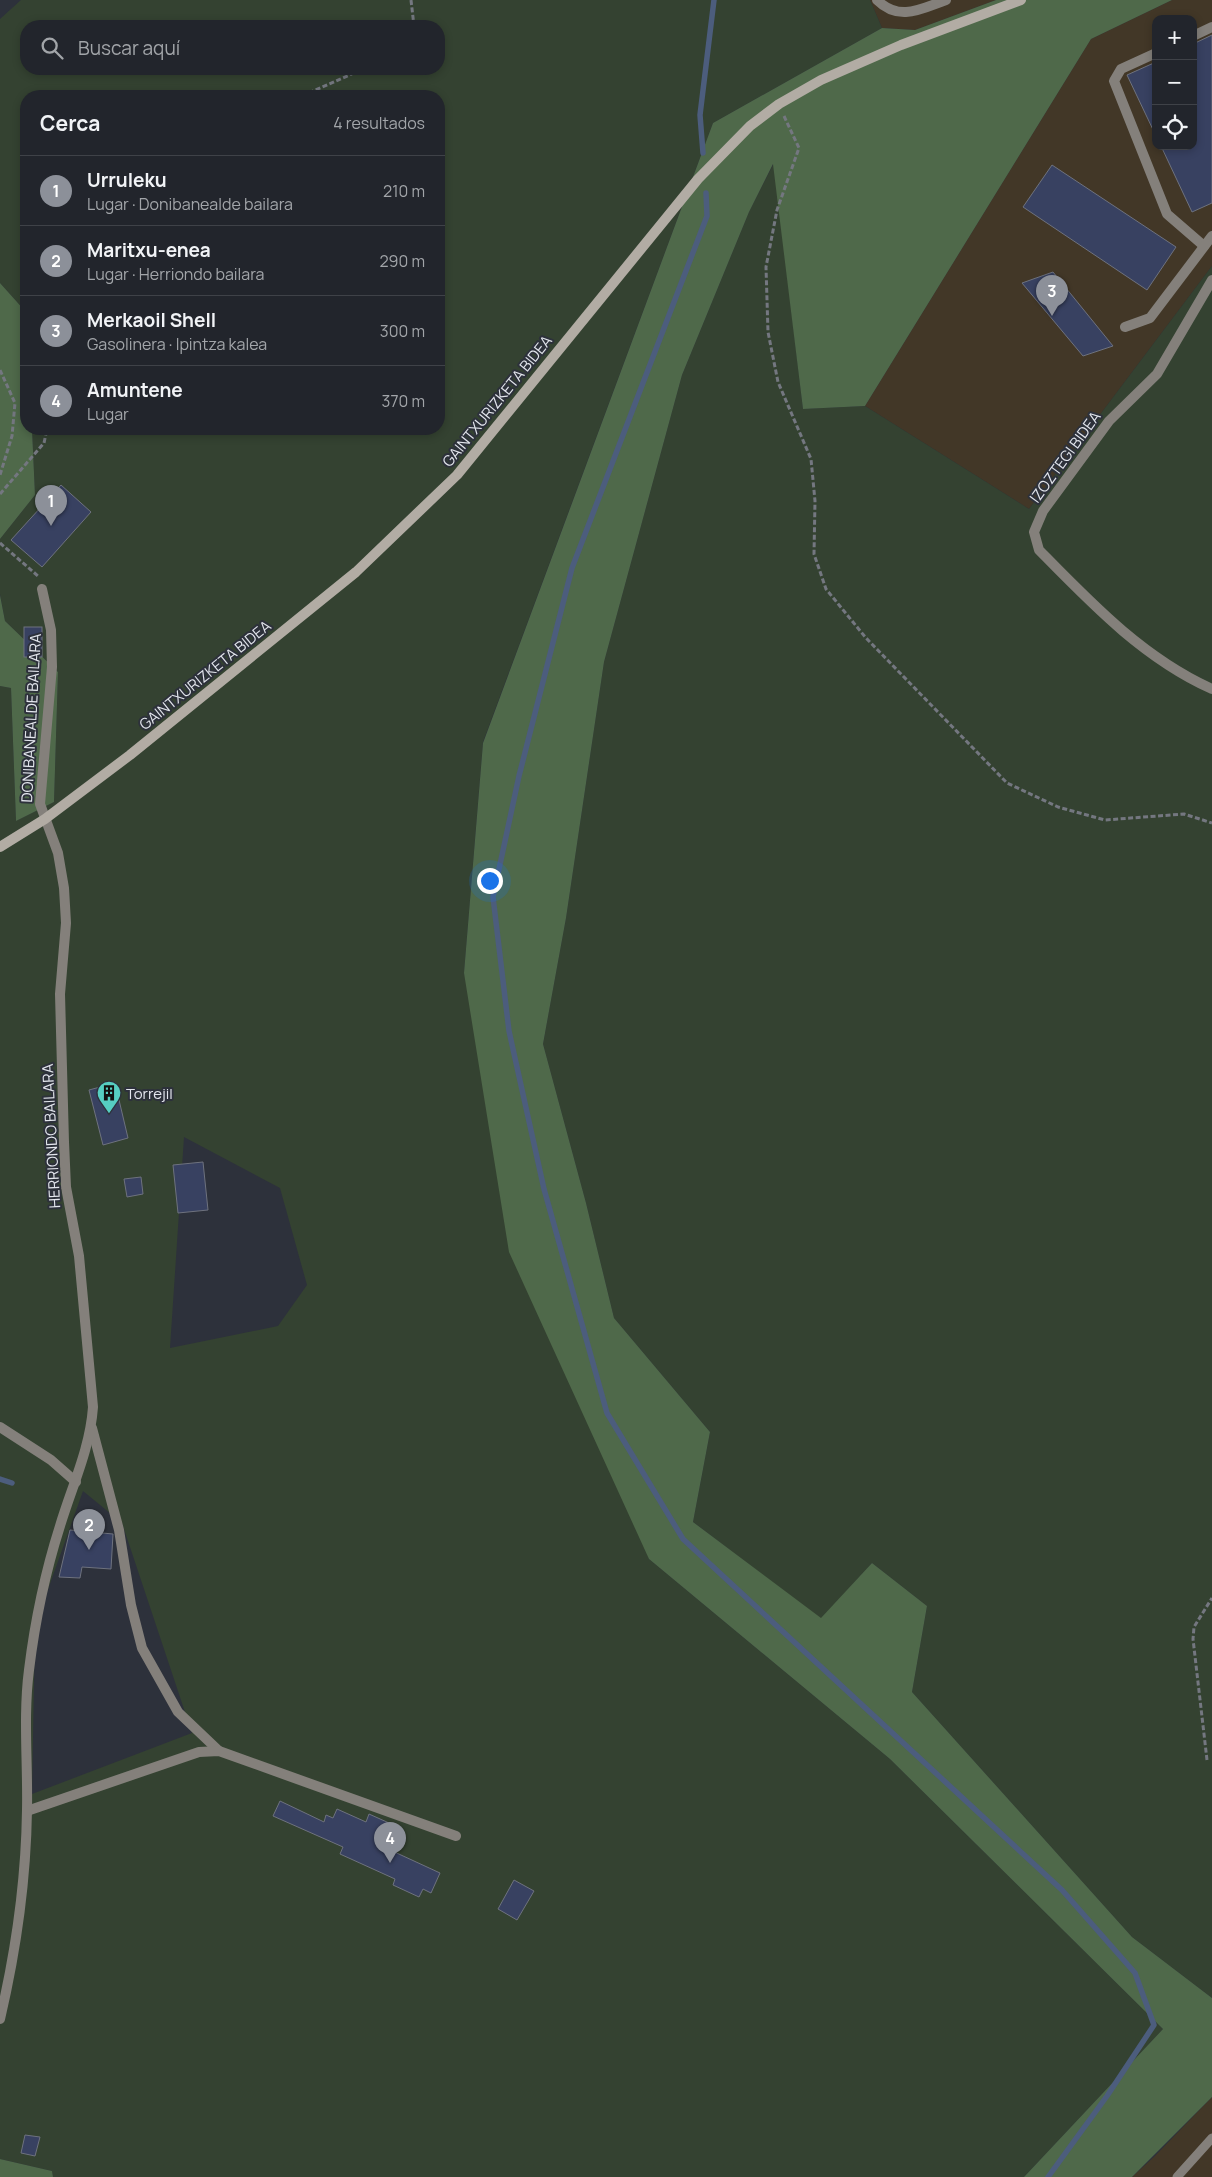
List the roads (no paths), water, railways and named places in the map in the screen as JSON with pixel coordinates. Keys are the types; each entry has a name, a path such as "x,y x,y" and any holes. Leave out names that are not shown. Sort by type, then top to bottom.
{"main road":[{"name":"GAINTXURIZKETA BIDEA","path":"0,847 45,819 130,755 356,572 450,482 698,179 750,126 779,104 821,80 901,45 1021,0"}],"street":[{"path":"877,0 896,12 911,13 946,0"},
{"path":"1197,34 1212,27"},
{"path":"1152,55 1122,69 1114,81 1166,214 1204,246"},
{"path":"1125,327 1150,318 1212,236"},
{"name":"IZOZTEGI BIDEA","path":"1212,280 1157,374 1109,421 1043,511 1034,532 1039,550 1122,632 1188,678 1212,689"},
{"name":"DONIBANEALDE BAILARA","path":"42,588 51,630 52,667 40,804 45,819"},
{"name":"HERRIONDO BAILARA","path":"0,2020 13,1966 19,1916 27,1811 29,1671 40,1599 61,1524 76,1482 91,1427 93,1406 80,1275 66,1187 60,994 66,923 64,888 58,853 45,819"},
{"path":"0,1427 51,1460 76,1482"},
{"path":"91,1427 118,1530 130,1605 142,1648 178,1712 219,1751"},
{"path":"27,1811 199,1752 219,1751 456,1836"}],"lane":[{"path":"1177,2177 1212,2138"}],"waterway":[{"path":"703,153 700,115 714,0"},
{"path":"706,193 707,216 572,568 519,776 493,897 509,1031 544,1189 607,1413 683,1539 1062,1890 1135,1973 1154,2025 1107,2096 1048,2177"},
{"path":"0,1479 12,1483"}],"place":[{"name":"Merkaoil Shell","path":"1052,316"},
{"name":"Urruleku","path":"51,526"},
{"name":"Torrejil","path":"109,1114"},
{"name":"Maritxu-enea","path":"89,1550"},
{"name":"Amuntene","path":"390,1863"}]}
